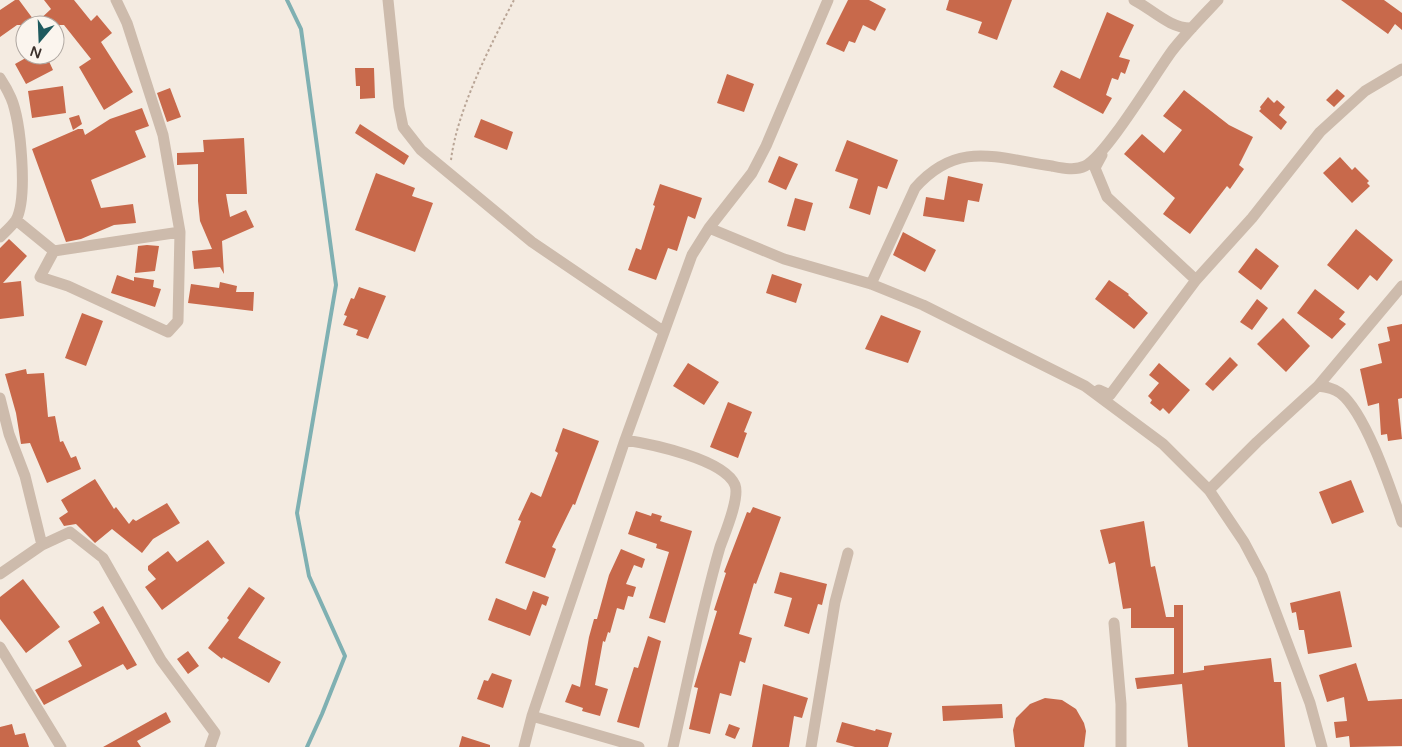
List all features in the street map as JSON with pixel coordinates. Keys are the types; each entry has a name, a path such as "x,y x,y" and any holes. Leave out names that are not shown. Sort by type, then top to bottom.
{"street":[{"path":"54,251 40,277 68,286 168,332 178,321 180,232 163,135 127,23 116,0"},
{"path":"388,0 399,107 403,127 421,150 532,242 663,332"},
{"path":"524,747 532,716 625,440 692,255 709,228 752,173 766,146 828,0"},
{"path":"1134,0 1172,24 1179,27 1192,28"},
{"path":"1196,280 1107,197 1097,177 1095,168 1107,144 1173,50 1218,0"},
{"path":"1172,24 1174,36 1173,50"},
{"path":"1110,396 1196,280 1252,218 1320,132 1365,91 1402,69"},
{"path":"0,78 12,99 19,136 22,172 16,220 0,237"},
{"path":"870,284 915,188 922,179 945,163 960,157 983,155 1069,169 1085,167 1107,144"},
{"path":"16,220 54,251 180,232"},
{"path":"709,228 784,259 870,284 923,305 1085,386 1110,396 1112,401 1122,406 1119,411"},
{"path":"1209,490 1250,448 1318,386 1402,286"},
{"path":"1085,386 1162,444 1209,490 1244,542 1262,576 1310,703 1322,747"},
{"path":"1318,386 1329,387 1340,392 1359,417 1387,475 1402,522"},
{"path":"0,398 4,437 25,476 42,545"},
{"path":"625,440 652,444 715,466 729,475 736,486 734,504 720,549 673,747"},
{"path":"0,574 42,545 70,532 104,558 161,660 215,733 210,747"},
{"path":"811,747 835,602 848,553"},
{"path":"1114,623 1121,704 1120,747"},
{"path":"0,647 61,747"},
{"path":"532,716 639,747"}],"path":[{"path":"449,173 452,149 464,111 489,48 514,0"}],"building":[{"path":"15,0 19,0 30,15 15,15 15,26 0,37 0,10"},
{"path":"44,0 74,0 91,21 97,15 112,33 101,42 133,92 104,110 79,67 91,59 65,26 65,15 45,15 51,9"},
{"path":"848,0 869,0 886,9 875,31 863,25 855,43 849,41 844,52 826,44"},
{"path":"949,0 1012,0 997,40 978,33 982,22 946,10"},
{"path":"1341,0 1384,0 1402,13 1402,30 1395,24 1388,34"},
{"path":"1107,12 1134,25 1119,57 1130,60 1125,74 1121,72 1118,80 1112,78 1106,95 1112,98 1103,114 1053,87 1061,70 1080,79"},
{"path":"16,65 51,65 53,70 26,84"},
{"path":"355,68 374,68 375,98 360,99 360,86 356,86"},
{"path":"727,74 754,84 744,112 717,103"},
{"path":"63,86 66,113 32,118 28,91"},
{"path":"170,88 181,117 167,122 157,93"},
{"path":"1337,89 1345,96 1334,107 1326,100"},
{"path":"1184,90 1229,125 1253,137 1239,165 1244,169 1230,189 1227,186 1190,234 1163,214 1175,198 1124,154 1142,134 1164,153 1182,130 1163,116"},
{"path":"1268,97 1274,103 1277,100 1285,107 1279,115 1287,122 1281,130 1259,111"},
{"path":"142,108 149,126 135,131 146,157 91,180 101,208 133,204 136,223 114,225 81,239 66,242 32,149 78,129 83,129 85,135 110,119"},
{"path":"79,115 82,124 73,130 69,118"},
{"path":"481,119 513,132 507,150 474,137"},
{"path":"360,124 409,156 404,165 355,133"},
{"path":"244,138 247,194 226,194 230,217 246,210 254,227 222,241 224,274 220,267 194,269 192,251 212,249 200,221 198,164 177,165 177,153 204,152 203,140"},
{"path":"847,140 898,160 887,189 878,186 870,215 849,208 858,179 835,171"},
{"path":"779,156 798,164 786,190 768,182"},
{"path":"1340,157 1352,170 1355,167 1369,181 1367,183 1370,186 1352,203 1323,173"},
{"path":"376,173 415,188 412,196 433,203 415,252 355,230"},
{"path":"948,176 983,184 979,202 968,200 964,222 923,216 926,197 944,200"},
{"path":"660,184 702,198 695,219 688,216 677,251 668,248 656,280 628,270 636,248 641,250"},
{"path":"795,198 813,203 805,231 787,226"},
{"path":"1356,229 1393,260 1377,281 1370,275 1358,290 1327,265"},
{"path":"903,232 936,250 925,272 893,255"},
{"path":"9,239 27,256 3,283 21,281 24,316 0,319 0,248"},
{"path":"138,246 159,246 155,271 135,273"},
{"path":"1256,248 1279,266 1261,290 1238,272"},
{"path":"772,274 802,284 796,303 766,293"},
{"path":"117,275 134,281 134,277 154,280 153,287 161,289 155,307 111,293"},
{"path":"1109,280 1129,294 1148,313 1134,329 1095,299"},
{"path":"220,282 237,286 236,292 254,292 253,311 188,303 191,284 219,288"},
{"path":"359,287 386,296 368,339 356,335 358,330 343,325 347,316 344,315 351,298 354,299"},
{"path":"1315,289 1345,312 1339,319 1346,324 1332,339 1297,313"},
{"path":"1257,299 1268,308 1252,330 1240,322"},
{"path":"82,313 103,321 86,366 65,358"},
{"path":"881,315 921,331 908,363 865,349"},
{"path":"1283,318 1310,346 1286,372 1257,344"},
{"path":"1402,324 1402,398 1398,399 1402,439 1388,441 1387,434 1381,435 1379,403 1368,406 1360,369 1382,363 1378,344 1390,341 1387,327"},
{"path":"1230,357 1238,365 1213,391 1205,384"},
{"path":"688,363 719,382 704,405 673,386"},
{"path":"1159,363 1190,390 1169,414 1163,408 1160,411 1150,403 1152,400 1148,396 1159,383 1149,375"},
{"path":"26,369 27,374 44,373 48,417 55,416 60,442 63,441 71,458 76,456 81,469 47,483 30,443 21,444 16,413 5,374"},
{"path":"728,402 752,412 744,432 747,433 738,458 710,447"},
{"path":"563,428 599,441 575,505 573,504 552,547 556,549 545,578 505,563 521,521 518,520 531,492 541,497 558,453 555,451"},
{"path":"95,479 114,509 116,507 129,524 133,519 136,521 167,503 180,523 153,539 142,553 112,529 95,543 76,524 64,526 59,518 68,512 61,500"},
{"path":"1351,480 1364,512 1332,524 1319,492"},
{"path":"753,507 781,517 756,584 754,583 739,634 752,638 745,663 740,661 731,696 720,693 710,734 689,729 698,688 694,687 717,611 714,610 726,573 724,572 747,512 750,513"},
{"path":"636,511 651,516 652,513 662,516 660,521 692,531 665,623 649,618 669,552 656,548 657,544 628,534"},
{"path":"1144,521 1151,567 1155,566 1166,617 1174,617 1174,605 1183,605 1183,673 1204,670 1204,666 1271,658 1274,682 1281,682 1285,747 1188,747 1182,684 1137,689 1135,678 1174,674 1174,628 1131,628 1131,608 1123,609 1115,562 1109,564 1100,530"},
{"path":"208,540 225,563 162,610 145,587 156,579 148,570 148,566 168,551 177,562"},
{"path":"621,549 645,559 642,568 634,565 626,584 636,587 633,597 628,596 624,610 617,608 610,633 608,632 605,642 603,641 595,685 608,689 600,716 582,711 583,708 565,702 572,684 580,687 594,619 597,619 609,575"},
{"path":"780,572 827,584 822,605 818,604 809,634 784,626 792,598 774,593"},
{"path":"23,579 60,627 26,653 0,619 0,597"},
{"path":"249,587 265,598 238,638 281,662 269,683 223,657 222,659 208,648 229,620 227,618"},
{"path":"533,591 549,597 546,606 542,604 530,636 488,620 496,598 526,610"},
{"path":"1340,591 1352,647 1308,654 1304,630 1299,630 1296,612 1292,613 1290,603"},
{"path":"103,606 137,665 127,670 123,664 44,705 35,690 82,666 68,641 100,623 93,612"},
{"path":"648,636 661,641 639,728 617,722 634,667 638,668"},
{"path":"188,651 199,666 188,674 177,659"},
{"path":"1356,663 1368,701 1402,699 1402,746 1350,747 1349,736 1336,738 1334,722 1347,721 1344,697 1327,702 1319,675"},
{"path":"492,673 512,680 503,708 477,699 484,680 488,681"},
{"path":"763,684 808,698 802,718 794,716 789,747 752,747"},
{"path":"1045,698 1062,700 1076,709 1086,731 1084,747 1015,747 1013,730 1016,718 1030,704"},
{"path":"1002,704 1003,718 943,721 942,706"},
{"path":"166,712 171,722 137,741 141,747 103,747"},
{"path":"842,722 875,731 876,729 892,733 888,747 855,747 836,742"},
{"path":"12,724 15,735 25,733 29,747 0,747 0,727"},
{"path":"729,724 740,728 735,739 725,735"},
{"path":"462,736 490,745 490,747 459,747"}],"waterway":[{"path":"287,0 301,29 336,285 297,513 309,576 345,656 307,747"}]}
